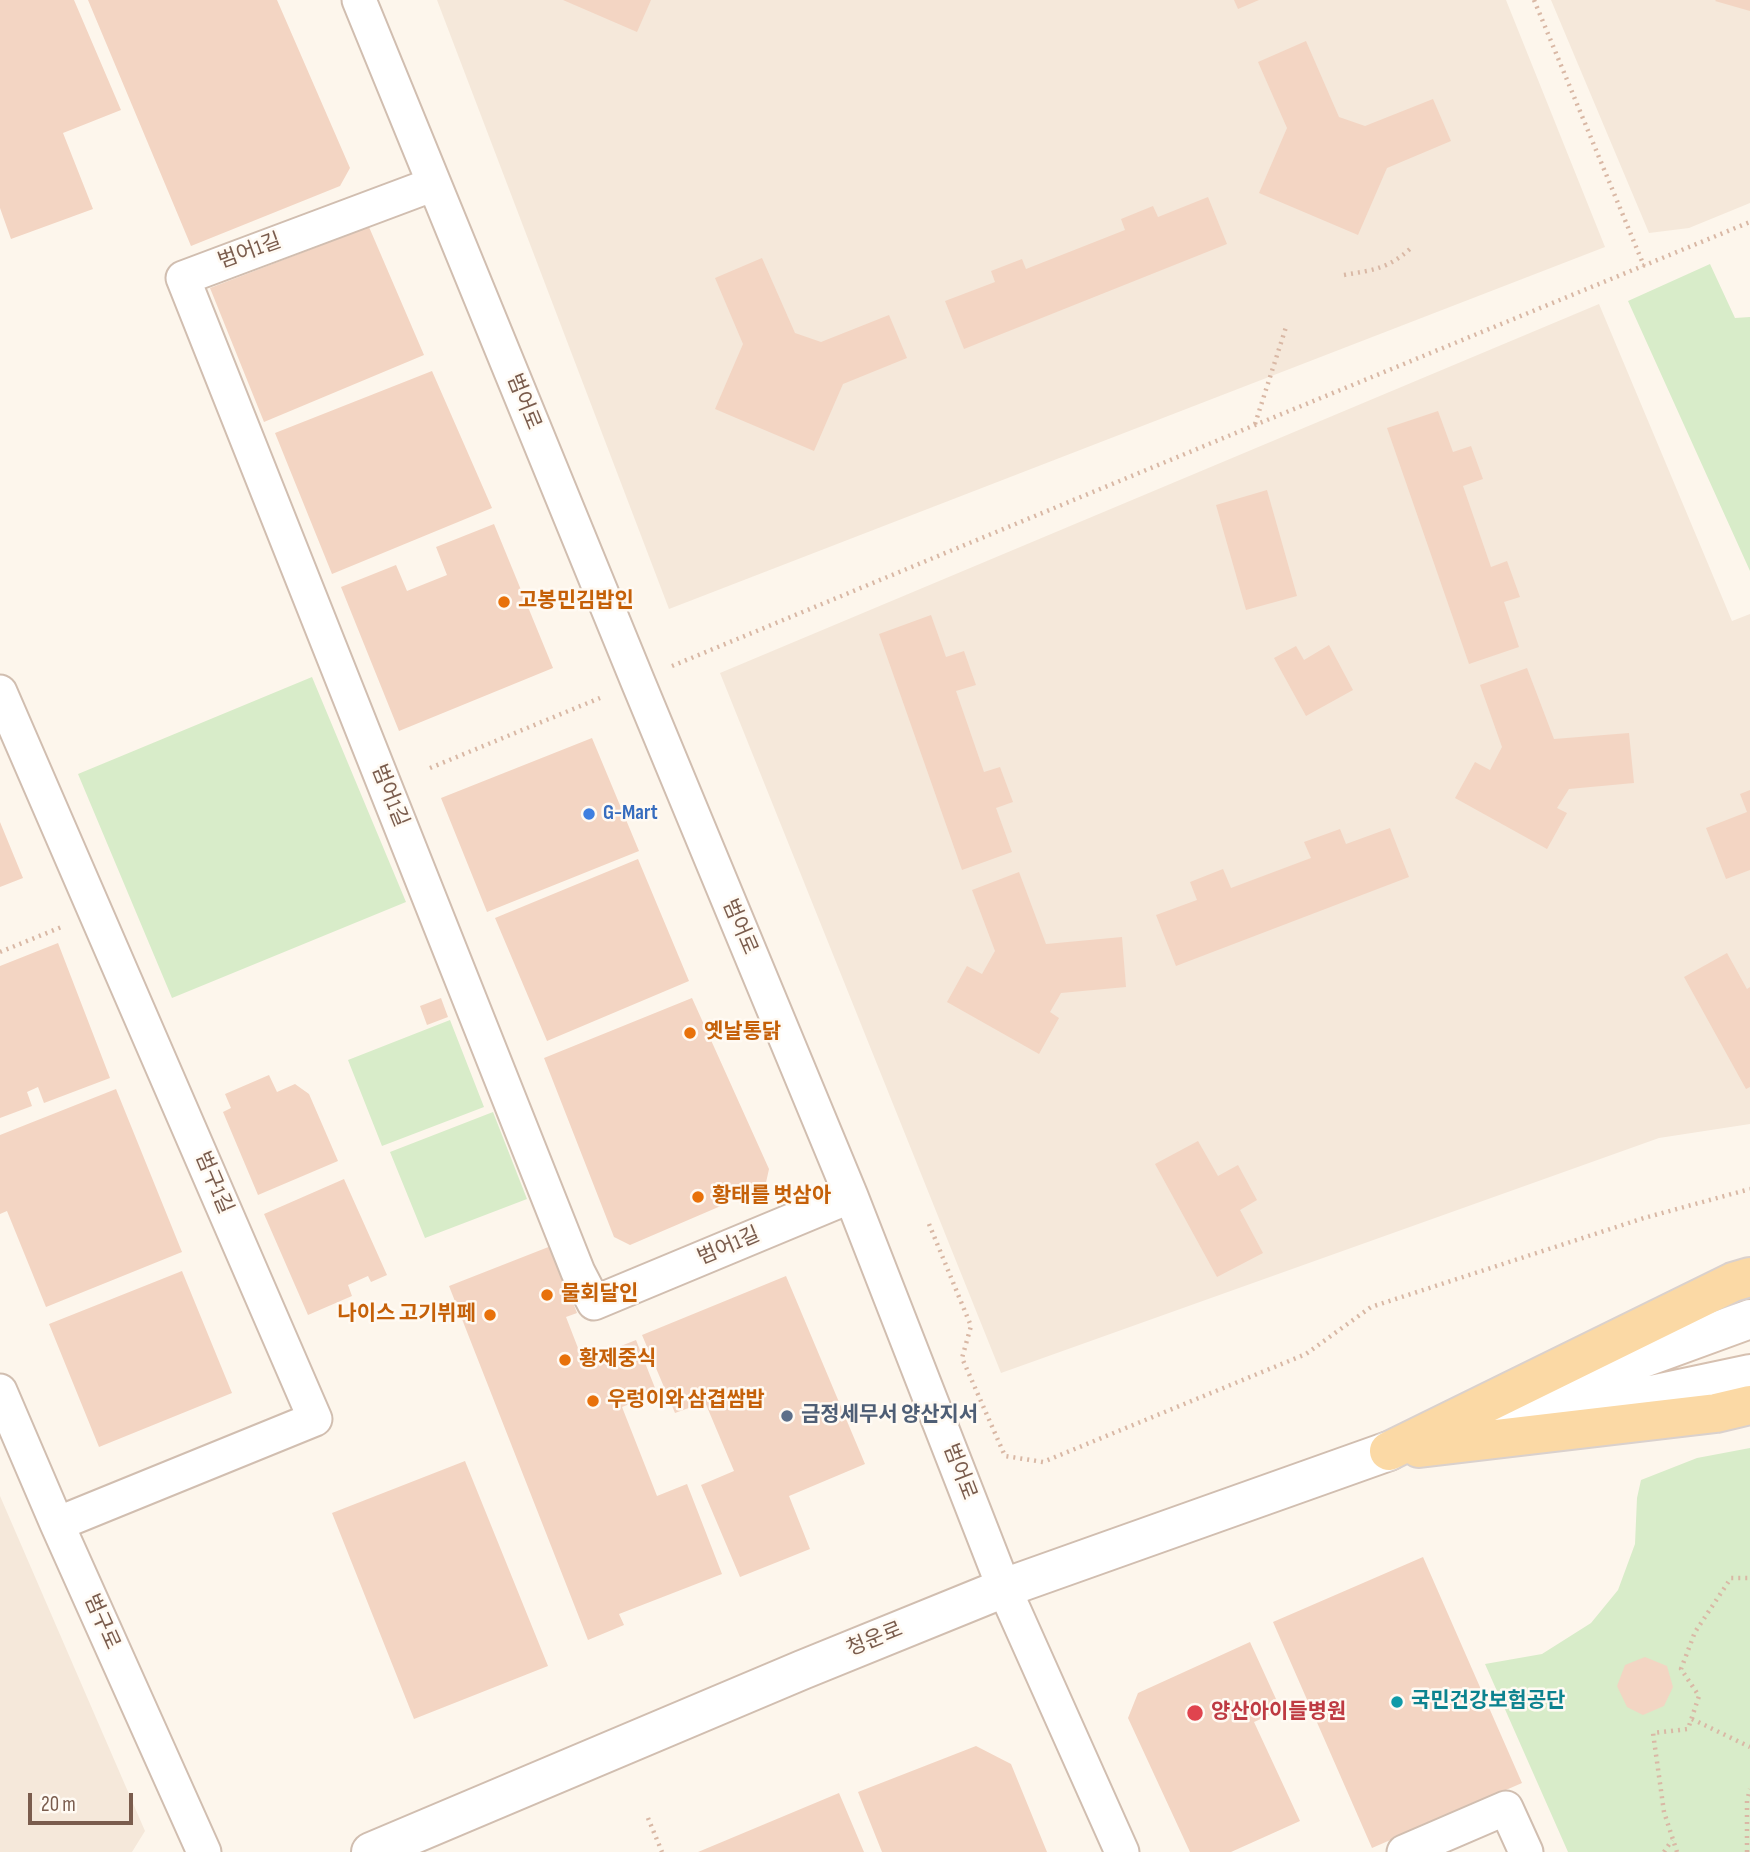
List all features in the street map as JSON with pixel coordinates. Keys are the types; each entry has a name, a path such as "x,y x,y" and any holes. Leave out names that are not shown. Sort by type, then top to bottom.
{"main road":[{"path":"1389,1451 1733,1282 1750,1278"},
{"path":"1389,1451 1716,1413 1750,1405"}],"street":[{"name":"범어로","path":"359,0 851,1196 1004,1588 1122,1852"},
{"name":"범어1길","path":"433,184 183,278 578,1272 594,1303 851,1196"},
{"name":"범구1길","path":"0,692 315,1419 57,1524"},
{"path":"1389,1451 1750,1319"},
{"path":"1389,1451 1750,1374"},
{"name":"범구로","path":"0,1391 204,1852"},
{"name":"청운로","path":"371,1852 1004,1588 1389,1451"},
{"path":"1404,1852 1506,1808 1526,1852"}],"path":[{"path":"1534,0 1644,266"},
{"path":"672,666 1750,222"},
{"path":"1344,275 1376,270 1396,261 1411,248"},
{"path":"1255,425 1287,324"},
{"path":"429,768 600,698"},
{"path":"0,952 70,923"},
{"path":"929,1224 971,1326 962,1358 1005,1455 1043,1462 1306,1354 1371,1307 1644,1218 1750,1189"},
{"path":"1678,1852 1664,1812 1653,1733 1688,1729 1699,1696 1681,1669 1695,1632 1731,1578 1750,1578"},
{"path":"1692,1718 1750,1747"},
{"path":"1747,1852 1750,1789"},
{"path":"648,1818 662,1852"},
{"path":"1664,1852 1673,1839"}],"shaded area":[{"path":"437,0 1506,0 1605,247 669,609"},
{"path":"1551,0 1750,0 1750,203 1689,228 1649,233"},
{"path":"1599,304 1732,621 1750,614 1750,1124 1659,1138 1001,1373 720,673"},
{"path":"0,1496 145,1831 132,1852 0,1852"}],"green space":[{"path":"1710,264 1735,318 1750,317 1750,571 1628,301"},
{"path":"312,677 406,902 172,998 78,774"},
{"path":"450,1020 484,1107 382,1146 348,1060"},
{"path":"493,1112 527,1199 425,1238 390,1152"},
{"path":"1750,1448 1750,1852 1568,1852 1485,1664 1542,1654 1591,1623 1618,1590 1635,1544 1637,1498 1641,1480 1697,1458"}],"building":[{"path":"0,0 74,0 121,110 63,133 93,209 11,239 0,208"},
{"path":"88,0 277,0 350,168 340,186 191,246"},
{"path":"563,0 651,0 637,32"},
{"path":"1234,0 1259,0 1238,9"},
{"path":"1750,0 1750,11 1715,1"},
{"path":"1306,41 1339,117 1365,126 1433,99 1451,141 1387,168 1358,235 1259,193 1287,128 1258,62"},
{"path":"1208,197 1227,244 964,349 945,301 995,282 991,271 1022,259 1026,269 1125,230 1121,219 1153,206 1158,217"},
{"path":"369,227 424,355 264,422 210,288"},
{"path":"762,258 795,333 821,342 889,315 907,358 843,384 814,451 715,409 743,344 715,278"},
{"path":"432,371 492,508 332,574 275,433"},
{"path":"1438,411 1453,452 1471,446 1483,479 1463,486 1491,567 1507,561 1520,597 1504,602 1519,647 1469,664 1387,428"},
{"path":"1267,490 1297,596 1246,610 1216,505"},
{"path":"494,524 553,668 399,731 341,587 396,565 407,591 447,575 436,547"},
{"path":"931,615 946,657 964,651 976,685 956,691 984,772 1000,767 1013,802 996,808 1012,852 962,870 879,634"},
{"path":"1329,645 1353,690 1306,716 1274,658 1296,646 1304,660"},
{"path":"1527,668 1554,739 1629,733 1634,783 1569,789 1557,808 1567,813 1547,849 1455,798 1475,762 1490,770 1502,747 1480,685"},
{"path":"592,738 639,851 487,912 441,798"},
{"path":"1750,790 1750,870 1726,879 1706,828 1747,812 1740,794"},
{"path":"0,822 23,878 0,887"},
{"path":"1390,828 1409,877 1176,966 1156,915 1197,900 1190,882 1223,869 1231,888 1311,858 1304,842 1340,829 1346,844"},
{"path":"638,859 689,981 547,1041 495,918"},
{"path":"1019,872 1046,944 1122,937 1126,987 1061,993 1050,1012 1059,1018 1039,1054 947,1002 967,966 982,974 995,951 972,890"},
{"path":"58,943 110,1078 44,1103 38,1087 27,1092 32,1106 0,1118 0,966"},
{"path":"1727,953 1747,989 1750,987 1750,1087 1746,1089 1684,977"},
{"path":"441,998 448,1017 427,1025 420,1006"},
{"path":"692,998 769,1169 765,1187 630,1245 614,1237 544,1058"},
{"path":"269,1075 277,1092 295,1084 309,1094 338,1161 258,1195 223,1112 231,1108 225,1094"},
{"path":"116,1089 182,1252 46,1307 7,1211 0,1214 0,1135"},
{"path":"1198,1141 1218,1176 1238,1165 1257,1200 1240,1210 1263,1253 1217,1277 1155,1164"},
{"path":"344,1179 387,1275 371,1282 368,1276 348,1285 352,1296 308,1315 264,1214"},
{"path":"551,1246 577,1313 566,1317 583,1361 636,1340 657,1393 622,1407 657,1496 687,1484 722,1574 619,1614 624,1625 588,1640 449,1286"},
{"path":"182,1271 232,1393 99,1447 49,1324"},
{"path":"786,1276 865,1464 789,1496 810,1549 740,1577 701,1485 734,1471 705,1402 675,1413 642,1335"},
{"path":"465,1461 548,1666 414,1719 332,1513"},
{"name":"국민건강보험공단","path":"1423,1557 1522,1783 1372,1848 1273,1622"},
{"path":"1250,1642 1281,1710 1254,1722 1300,1821 1231,1852 1190,1852 1128,1718 1138,1693"},
{"path":"1645,1657 1667,1666 1673,1687 1664,1706 1643,1715 1627,1707 1617,1686 1625,1665"},
{"path":"976,1746 1011,1764 1047,1852 882,1852 858,1792"},
{"path":"839,1793 864,1852 698,1852"}],"place":[{"name":"고봉민김밥인","path":"504,602"},
{"name":"G-Mart","path":"589,814"},
{"name":"옛날통닭","path":"690,1033"},
{"name":"황태를 벗삼아","path":"698,1197"},
{"name":"물회달인","path":"547,1295"},
{"name":"나이스 고기뷔페","path":"490,1315"},
{"name":"황제중식","path":"565,1360"},
{"name":"우렁이와 삼겹쌈밥","path":"593,1401"},
{"name":"금정세무서 양산지서","path":"787,1416"},
{"name":"국민건강보험공단","path":"1397,1702"},
{"name":"양산아이들병원","path":"1195,1713"}]}
